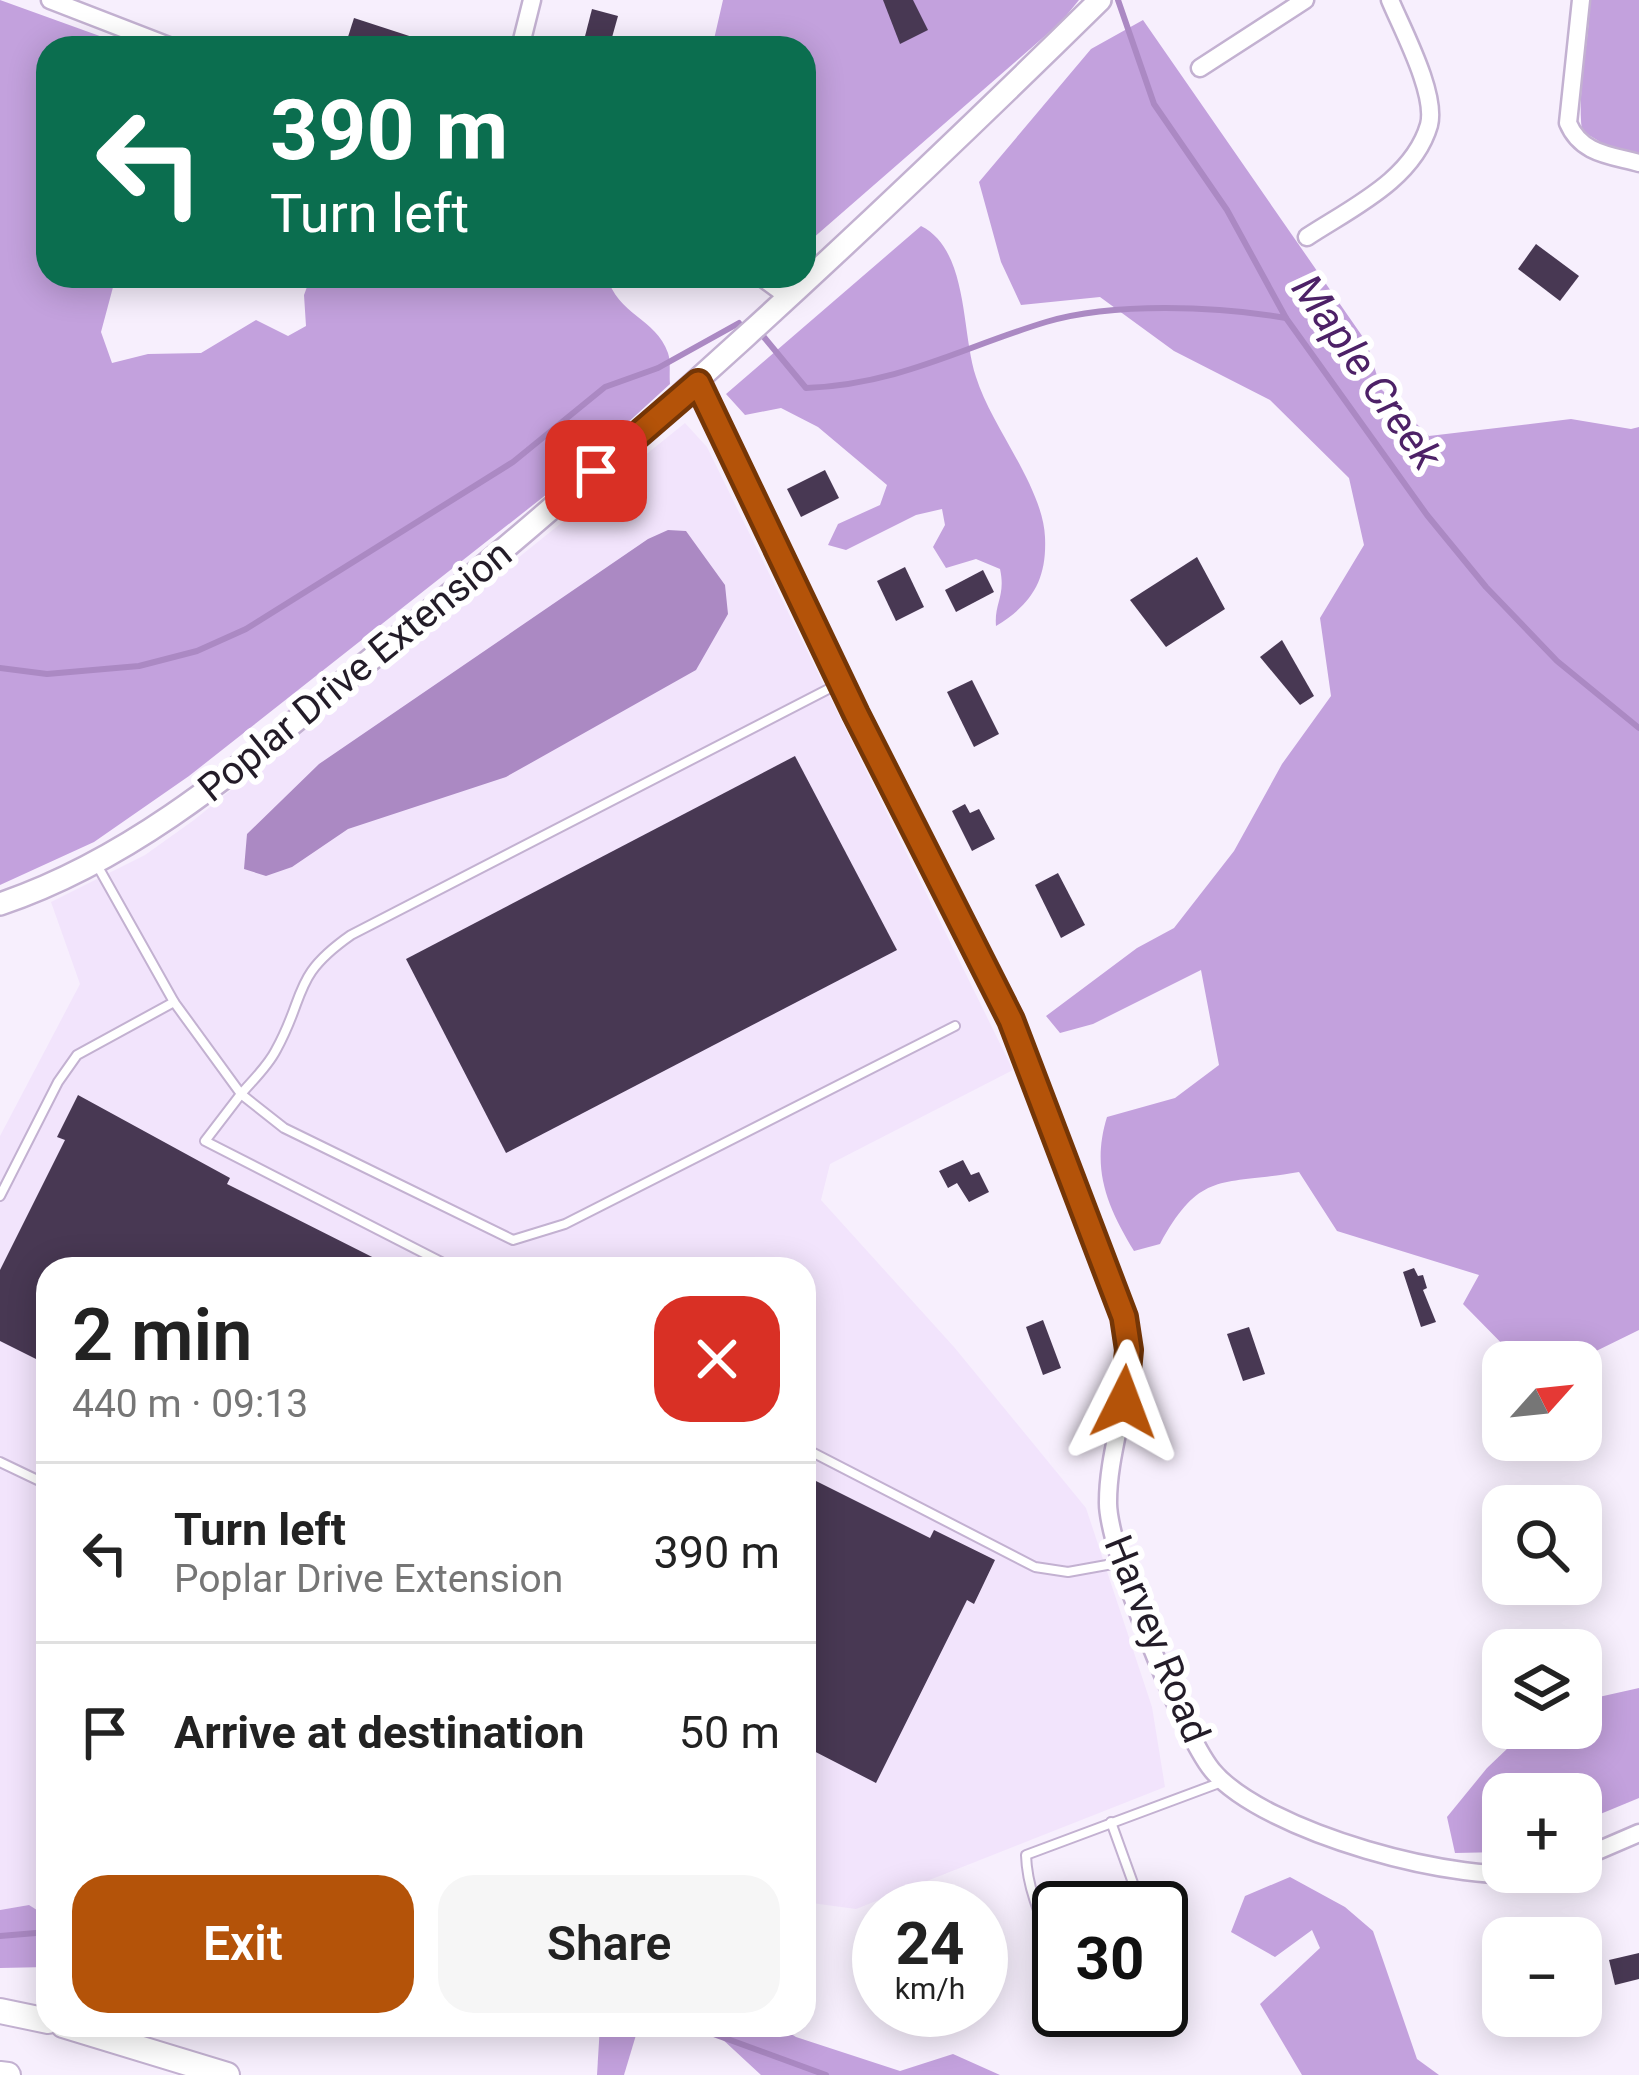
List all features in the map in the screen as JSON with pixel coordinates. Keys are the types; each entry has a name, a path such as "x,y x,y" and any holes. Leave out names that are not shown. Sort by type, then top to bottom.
{"main road":[{"path":"0,2012 36,2019"},
{"path":"102,2037 227,2075"}],"street":[{"path":"50,0 143,36"},
{"path":"523,36 532,0"},
{"name":"Poplar Drive Extension","path":"816,273 1100,0"},
{"path":"1200,68 1305,0"},
{"path":"1307,237 1396,179 1430,123 1423,79 1390,0"},
{"path":"1581,0 1568,123 1592,151 1639,163"},
{"path":"776,288 790,298"},
{"name":"Poplar Drive Extension","path":"0,904 96,864 202,795 495,559 800,288"},
{"name":"Harvey Road","path":"698,383 841,683 1011,1020 1124,1317 1129,1381 1107,1501 1118,1563 1209,1766 1241,1798 1281,1819 1364,1847 1482,1875"},
{"path":"1602,1849 1639,1833"}],"lane":[{"path":"431,1257 205,1141 275,1053 301,982 318,958 351,934 841,683"},
{"path":"96,864 173,1002 241,1094 284,1128 513,1240 565,1224 955,1026"},
{"path":"0,1196 58,1082 77,1055 173,1002"},
{"path":"816,1454 1034,1567 1068,1572 1118,1563"},
{"path":"0,1462 36,1479"},
{"path":"1032,1891 1026,1855 1223,1781"},
{"path":"1111,1822 1132,1881"}],"shaded area":[{"path":"0,0 100,36 36,36 36,288 113,288 101,332 112,363 148,354 201,353 256,320 288,336 306,326 307,288 612,288 662,341 669,357 670,384 566,479 189,776 94,842 0,885"},
{"path":"723,0 1079,0 1061,22 816,236 816,36 715,36"},
{"path":"1590,0 1639,0 1639,155 1612,149 1582,131"},
{"path":"1143,20 1367,343 1381,389 1429,436 1571,419 1639,427 1639,1330 1602,1348 1602,1341 1499,1341 1463,1304 1479,1275 1337,1231 1299,1172 1232,1181 1201,1192 1160,1244 1134,1251 1116,1218 1101,1170 1107,1117 1175,1098 1219,1065 1201,970 1093,1024 1060,1033 1046,1016 1137,948 1174,928 1234,851 1282,764 1331,696 1320,618 1364,545 1349,478 1270,400 1174,351 1100,297 1021,305 1001,262 979,182 1091,49"},
{"path":"921,226 937,238 956,272 976,377 1042,518 1045,552 1040,578 1028,600 996,626 1000,569 976,559 946,568 933,547 945,525 942,509 916,515 846,550 828,545 838,524 880,505 887,485 818,427 781,408 745,415 726,394"},
{"path":"685,423 707,447 1013,1070 830,1164 821,1200 954,1347 1086,1508 1152,1707 1165,1787 927,1881 852,1881 852,1908 816,1904 816,1257 36,1257 36,1909 29,1905 0,1910 0,1136 80,984 51,902 145,855"},
{"path":"668,530 686,531 725,585 728,614 696,670 506,777 348,829 292,867 266,876 244,869 247,834 319,764 648,539"},
{"path":"1639,1688 1639,1798 1602,1813 1602,1773 1483,1773 1507,1749 1602,1749 1602,1696"},
{"path":"1482,1774 1482,1852 1455,1853 1447,1817"},
{"path":"1290,1877 1345,1907 1373,1931 1417,2059 1439,2075 1302,2075 1260,2004 1320,1948 1312,1930 1275,1957 1231,1932 1245,1896"},
{"path":"29,1905 36,1909 36,1967 0,1968 0,1910"},
{"path":"599,2037 635,2037 624,2075 597,2075"},
{"path":"720,2037 796,2037 900,2071 953,2054 1000,2075 761,2075"}],"building":[{"path":"883,0 913,0 928,30 900,44"},
{"path":"592,9 618,16 612,36 585,36"},
{"path":"354,18 409,36 348,36"},
{"path":"1536,244 1579,276 1560,301 1518,269"},
{"path":"825,470 839,498 801,517 787,489"},
{"path":"1197,557 1225,609 1166,647 1130,600"},
{"path":"905,567 924,607 896,621 877,581"},
{"path":"983,570 994,592 956,612 945,590"},
{"path":"1282,640 1314,696 1300,705 1260,657"},
{"path":"972,680 999,734 974,747 947,692"},
{"path":"795,756 897,950 506,1153 406,959"},
{"path":"965,804 970,813 979,809 995,839 972,851 952,811"},
{"path":"1058,873 1085,925 1061,938 1035,885"},
{"path":"78,1095 230,1178 227,1184 372,1257 36,1257 36,1359 0,1341 0,1270 65,1140 57,1137"},
{"path":"963,1160 971,1175 979,1172 989,1192 969,1202 957,1183 948,1188 939,1171"},
{"path":"1414,1268 1418,1276 1423,1275 1427,1288 1423,1290 1436,1322 1421,1327 1403,1272"},
{"path":"1043,1320 1061,1368 1043,1375 1026,1327"},
{"path":"1249,1327 1265,1374 1243,1381 1227,1334"},
{"path":"816,1481 930,1538 934,1530 995,1560 974,1604 967,1600 876,1783 816,1752"},
{"path":"1639,1953 1639,1979 1615,1985 1609,1960"}],"waterway":[{"name":"Maple Creek","path":"1118,0 1154,104 1227,210 1286,318 1427,515 1486,587 1557,661 1639,728"},
{"path":"763,336 806,388 871,380 1046,322 1102,311 1197,309 1286,318"},
{"path":"0,668 47,674 139,666 197,651 246,629 513,462 605,387 658,368 739,323"},
{"path":"0,1936 36,1933"},
{"path":"722,2037 826,2075"}],"route":[{"path":"596,471 698,383 856,714 987,967 1036,1076 1124,1317 1129,1381 1124,1402"}]}
